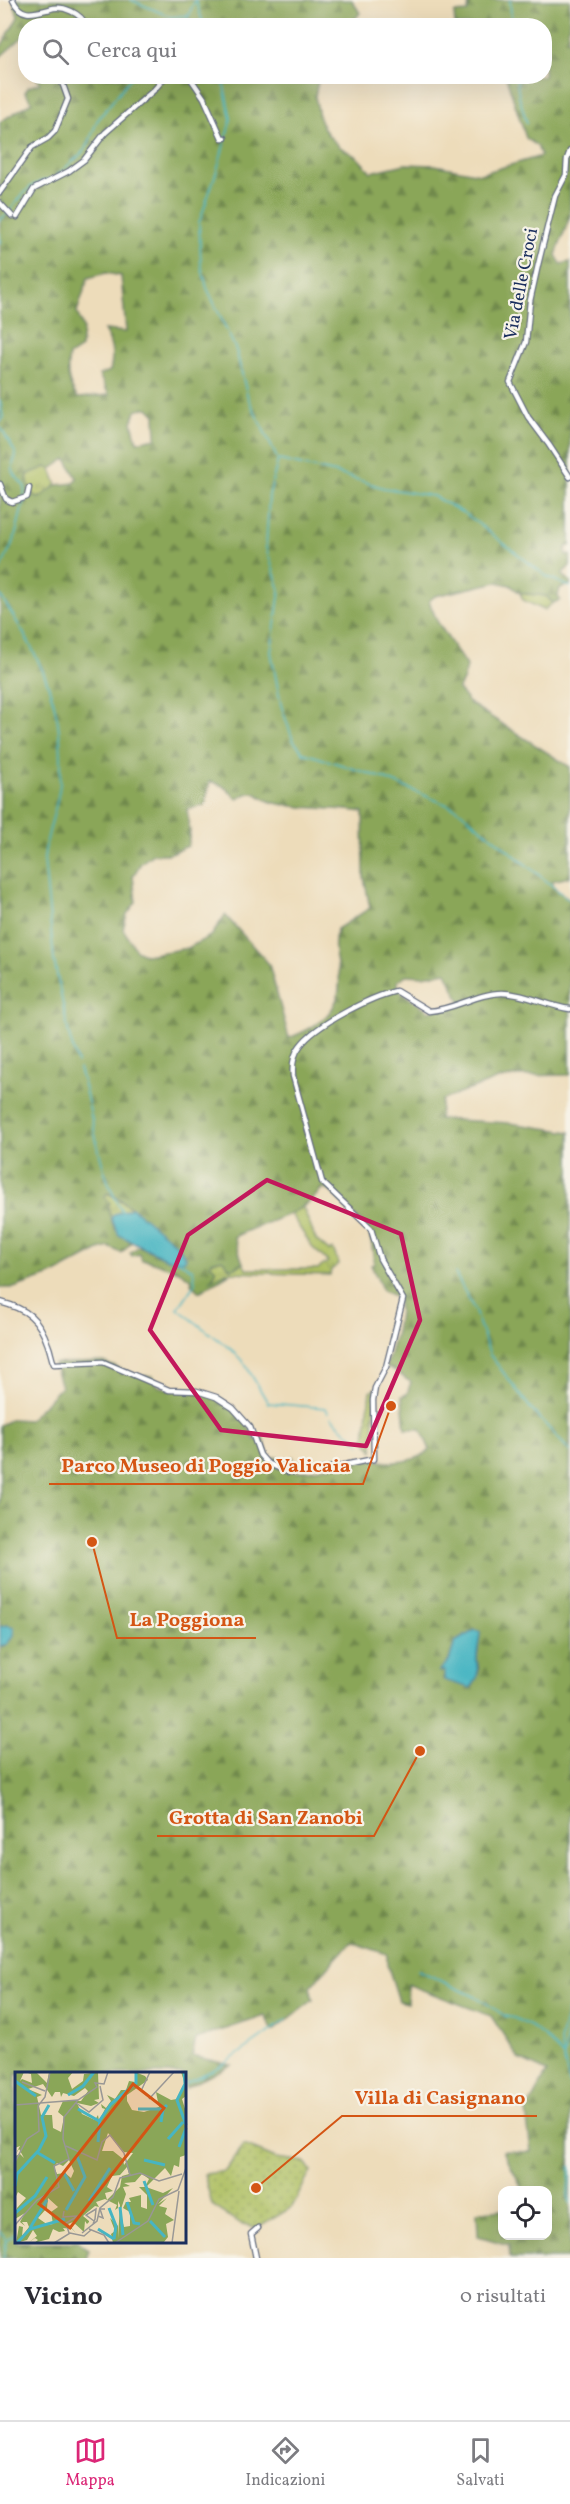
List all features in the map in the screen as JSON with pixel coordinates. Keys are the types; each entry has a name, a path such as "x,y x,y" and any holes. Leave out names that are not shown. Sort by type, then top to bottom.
{"street":[{"path":"14,0 19,10 26,13 44,12 52,8 73,12 82,18"},
{"path":"0,192 32,147 55,131 67,107 68,96 63,84"},
{"path":"0,203 14,216 34,189 69,171 84,160 105,133 159,84"},
{"path":"194,84 204,98 222,138 225,138"},
{"name":"Via delle Croci","path":"570,151 566,175 555,196 538,265 530,301 526,342 510,382 528,417 570,477"},
{"path":"0,484 8,501 25,499 30,493 29,488"},
{"path":"0,1302 20,1307 30,1313 48,1344 54,1364 103,1362 169,1390 197,1391 216,1397 233,1408 250,1427 260,1455 267,1463 288,1472 320,1470 374,1459 373,1400 375,1388 386,1367 403,1299 380,1258 374,1233 330,1191 319,1175 293,1076 292,1063 296,1053 301,1044 311,1035 358,1004 396,991 429,1011 502,993 516,994 570,1010"},
{"path":"256,2258 251,2234 258,2228"}],"highlighted area":[{"path":"267,1180 401,1234 420,1320 366,1446 221,1430 150,1330 188,1235"}],"green space":[{"path":"13,0 352,0 360,13 356,18 18,18 18,41 0,57 0,48 18,17"},
{"path":"469,0 570,0 568,39 570,40 570,216 556,255 561,264 570,262 570,546 566,547 566,556 570,555 570,566 562,574 570,581 570,585 560,588 558,596 560,600 553,603 546,596 520,593 510,585 497,582 435,596 429,601 437,621 467,667 458,689 469,703 570,767 570,877 552,881 555,889 570,899 570,1075 516,1076 496,1080 442,1100 439,1119 510,1123 570,1132 570,2258 510,2258 509,2245 478,2236 477,2212 498,2209 498,2240 552,2240 552,2186 521,2186 503,2151 531,2152 526,2111 547,2072 519,2059 491,2016 407,1984 407,2003 399,2001 387,1964 387,1954 351,1942 310,1987 313,2000 273,2031 265,2016 196,2039 192,2056 231,2065 186,2088 186,2072 15,2072 15,2243 80,2243 89,2249 86,2258 0,2258 0,1646 4,1646 7,1625 0,1627 0,1425 12,1419 29,1420 61,1387 54,1364 103,1362 139,1376 153,1376 158,1386 205,1393 223,1401 239,1415 255,1440 263,1438 270,1460 274,1457 285,1459 293,1457 293,1460 274,1466 296,1472 374,1459 388,1462 411,1460 430,1450 421,1429 405,1429 402,1396 407,1394 411,1382 393,1369 386,1367 398,1321 398,1303 394,1296 383,1291 371,1265 374,1264 373,1250 366,1227 330,1191 322,1188 314,1198 293,1212 234,1237 243,1263 231,1269 222,1259 211,1262 210,1264 217,1270 211,1280 222,1274 231,1273 199,1292 191,1283 192,1280 179,1271 142,1260 139,1254 132,1256 130,1253 139,1246 168,1259 176,1245 120,1199 108,1193 104,1197 110,1203 108,1206 115,1228 132,1242 123,1252 109,1247 54,1274 14,1288 0,1288 0,122 32,102 25,92 28,87 37,84 318,84 315,96 320,121 328,135 340,147 357,157 371,172 405,164 435,165 480,174 541,156 537,146 526,138 508,84 552,84 552,18 454,18 454,13 468,12","holes":["106,273 121,276 126,332 104,330 109,340 112,360 110,371 99,375 109,395 78,398 70,383 68,362 69,356 81,348 83,328 77,312 88,278","148,408 155,415 156,438 137,442 132,422 136,411","66,459 77,478 74,483 57,485 39,498 30,493 27,478 29,474 46,467 51,469","210,781 223,786 238,799 253,793 269,801 286,805 363,812 364,878 370,908 337,929 335,947 339,988 333,1008 319,1022 289,1038 269,964 225,915 212,935 188,948 146,955 136,950 123,929 127,914 136,902 133,876 141,863 153,854 169,854 188,846 190,831 187,809 205,805","446,972 461,1003 429,1011 402,993 397,982 406,975 423,976","475,1630 479,1631 477,1660 479,1671 473,1686 443,1679 445,1671 440,1672 449,1661 455,1642"]},
{"path":"46,467 51,469 57,485 43,497 36,497 30,493 27,476 33,471"},
{"path":"520,593 546,596 553,603 544,610 523,600"},
{"path":"108,1193 132,1208 115,1214 111,1220 104,1197"},
{"path":"302,1205 316,1240 329,1251 333,1249 339,1264 331,1270 330,1275 226,1272 210,1281 213,1268 211,1262 222,1259 231,1269 243,1263 246,1269 318,1269 328,1262 312,1247 290,1213"},
{"path":"375,1388 373,1451 365,1439 370,1391"},
{"path":"244,2145 276,2158 305,2162 311,2171 292,2207 258,2228 239,2223 212,2205 204,2174 225,2171"}],"water":[{"path":"132,1208 177,1245 186,1257 184,1261 168,1259 119,1235 111,1218 115,1214"},
{"path":"7,1625 14,1627 14,1635 7,1644 0,1646 0,1627"},
{"path":"475,1630 480,1632 477,1654 478,1673 474,1684 470,1688 444,1680 445,1671 439,1671 449,1661 455,1642"}],"waterway":[{"path":"131,0 171,17 190,15"},
{"path":"187,18 195,0"},
{"path":"510,0 511,18"},
{"path":"196,1 201,18"},
{"path":"57,175 88,145 97,121 126,84"},
{"path":"224,84 231,119 199,223 201,265 207,288 236,350 248,398 278,460 269,495 266,548 280,590 271,652 281,705 293,740 304,753 383,778 457,809 570,900"},
{"path":"517,84 527,123"},
{"path":"0,220 27,190 50,179"},
{"path":"0,233 0,243"},
{"path":"0,400 3,417 0,421"},
{"path":"0,426 15,452 13,470 25,487 24,496"},
{"path":"279,460 336,473 384,488 433,496 467,515 546,576 570,587"},
{"path":"0,570 14,541 24,500"},
{"path":"0,595 27,640 48,683 59,730 60,783 44,859 54,960 77,1063"},
{"path":"79,1069 101,1161 123,1213"},
{"path":"179,1261 193,1270 195,1283 178,1309 232,1350 245,1364 268,1403 326,1408 328,1413"},
{"path":"455,1273 474,1309 490,1355 532,1410 570,1451"},
{"path":"331,1417 360,1444"},
{"path":"418,1970 480,1999 505,2016 530,2026 544,2036 563,2057"},
{"path":"570,2001 560,2042 570,2086"},
{"path":"564,2056 570,2016"},
{"path":"186,2083 223,2065 286,2020"},
{"path":"570,2167 568,2195 570,2203"},
{"path":"0,2231 7,2241 3,2258"},
{"path":"8,2240 15,2234"}],"place":[{"name":"Parco Museo di Poggio Valicaia","path":"391,1406"},
{"name":"La Poggiona","path":"92,1542"},
{"name":"Grotta di San Zanobi","path":"420,1751"},
{"name":"Villa di Casignano","path":"256,2188"}]}
